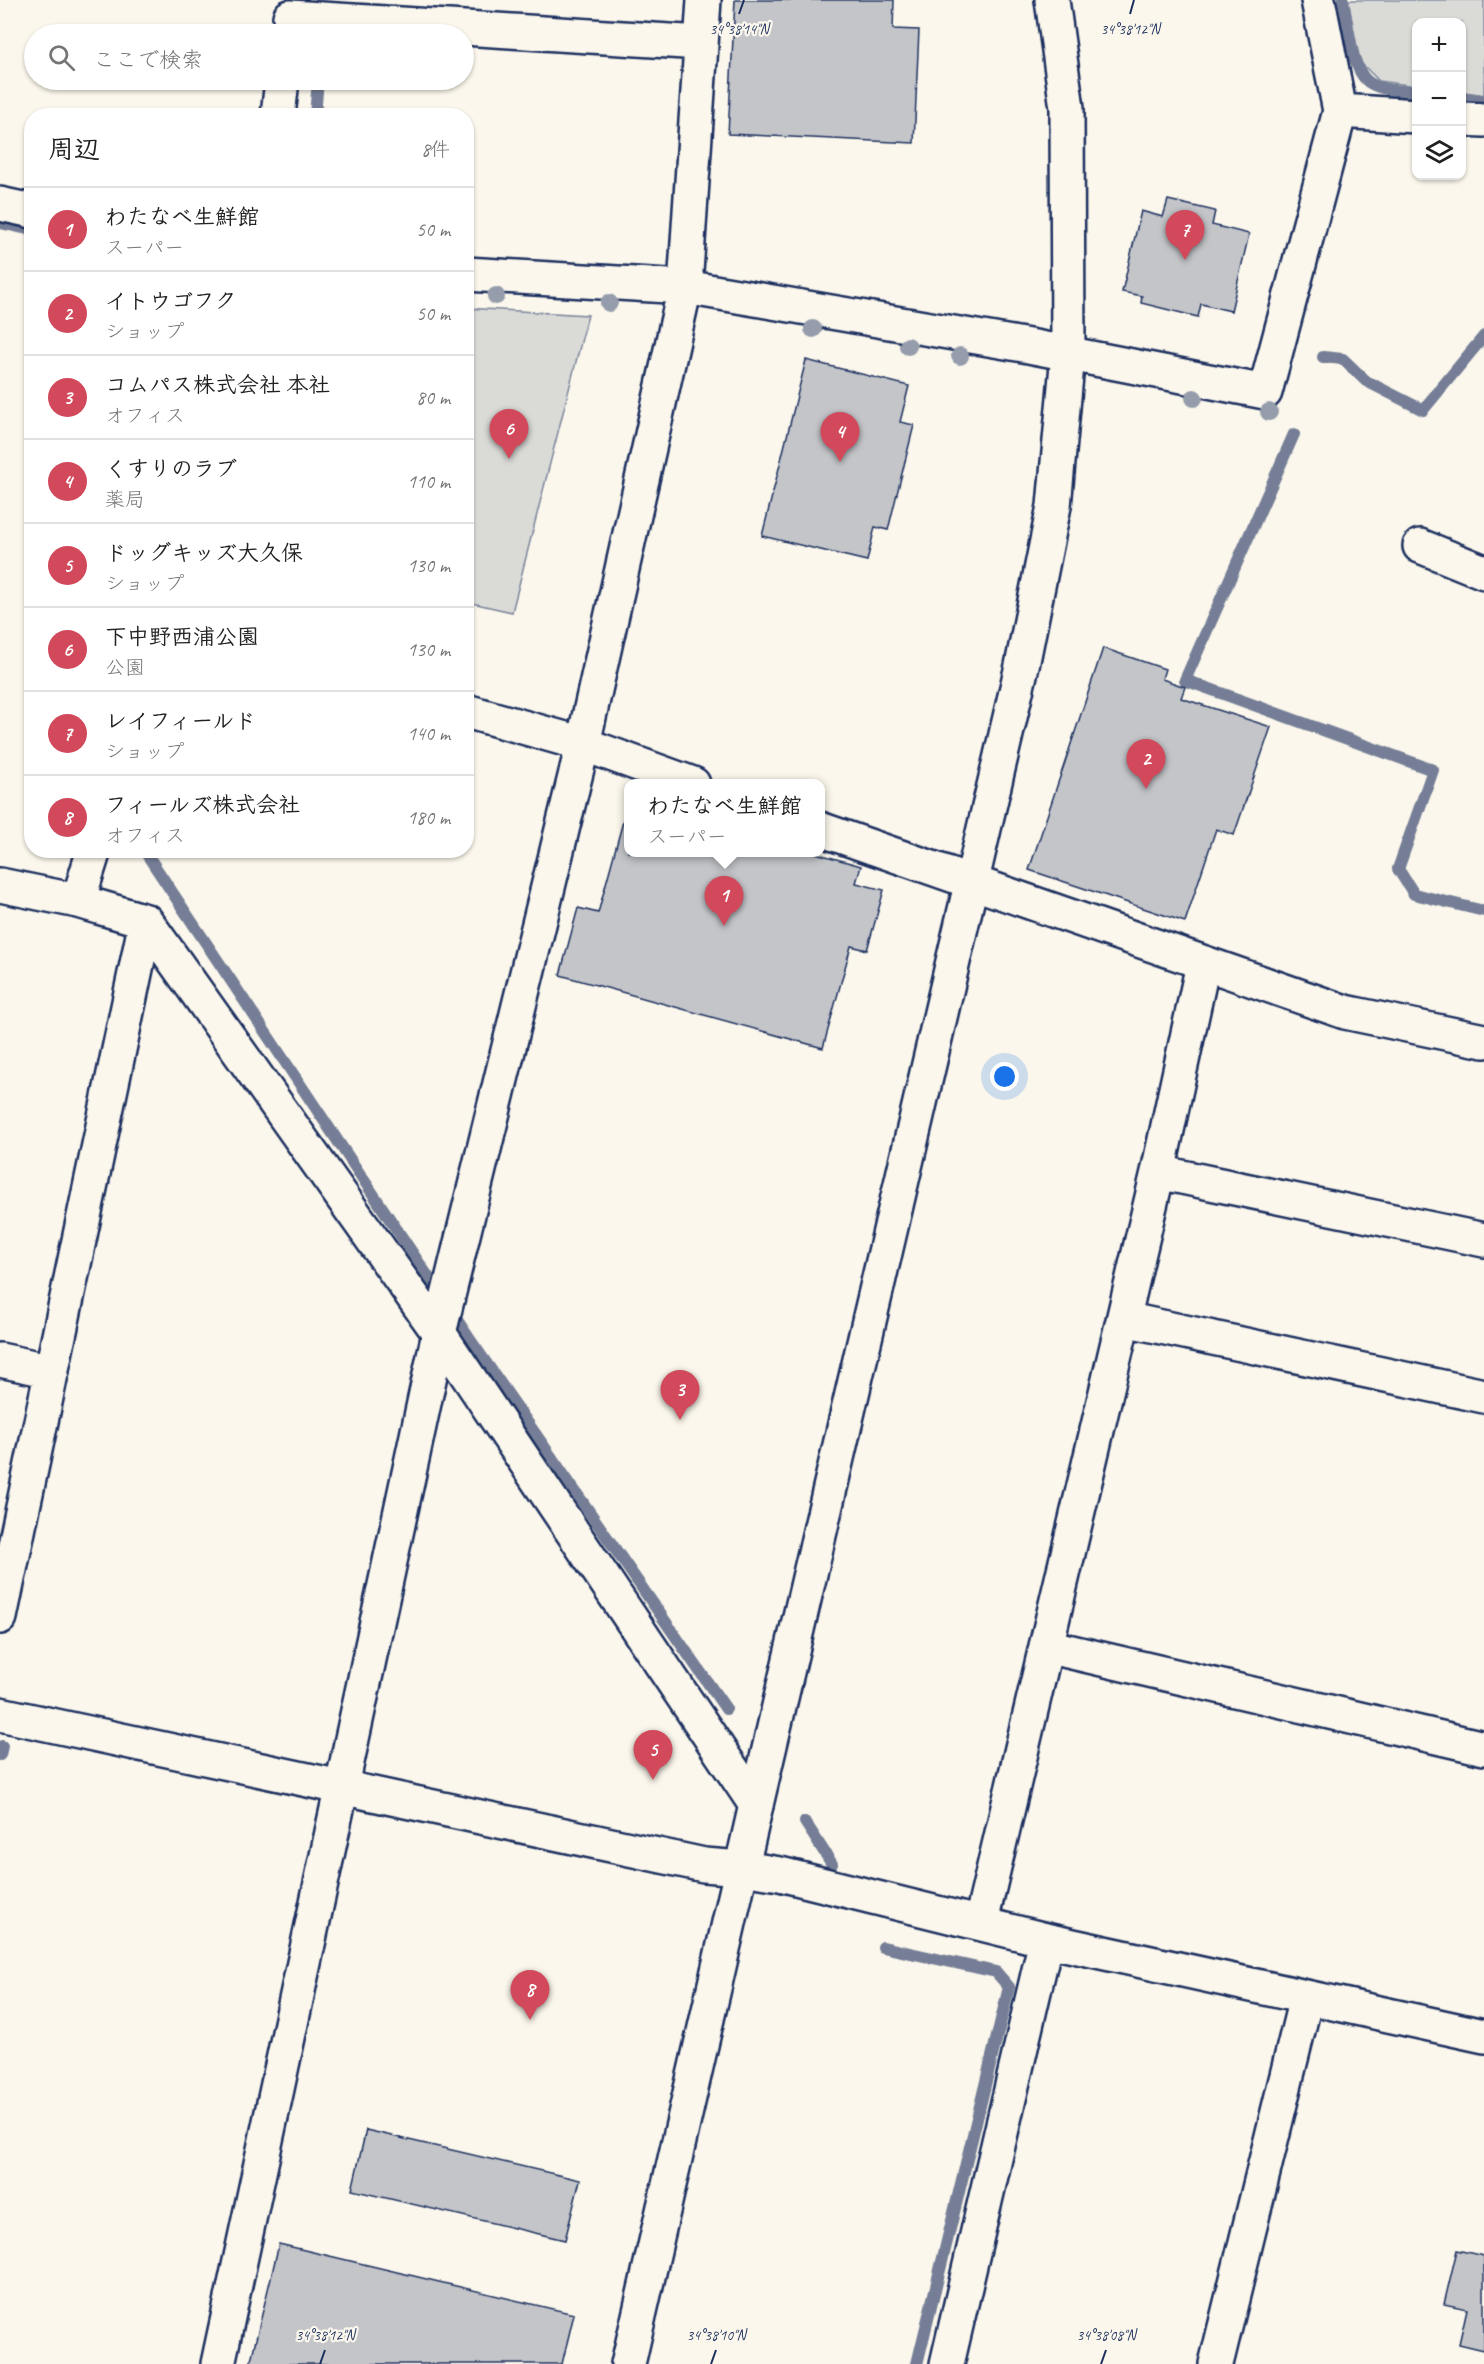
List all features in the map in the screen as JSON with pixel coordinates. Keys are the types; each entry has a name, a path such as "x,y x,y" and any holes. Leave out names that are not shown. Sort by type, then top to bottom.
{"street":[{"path":"218,2364 441,1326 583,744 686,287 704,0"},
{"path":"628,2364 1019,677 1054,506 1068,354 1067,108 1052,0"},
{"path":"474,274 686,287 1068,354 1265,392 1340,111 1318,0"},
{"path":"290,17 401,24"},
{"path":"474,29 701,43"},
{"path":"279,108 281,90"},
{"path":"1340,111 1412,116"},
{"path":"1466,119 1484,120"},
{"path":"0,204 24,209"},
{"path":"1420,546 1484,572"},
{"path":"474,713 583,744 682,779"},
{"path":"825,831 1345,1012 1484,1041"},
{"path":"78,901 91,858"},
{"path":"0,885 78,901 146,921 441,1326 756,1805"},
{"path":"0,1617 146,921"},
{"path":"981,1922 1124,1319 1203,964"},
{"path":"1158,1172 1484,1240"},
{"path":"1124,1319 1484,1396"},
{"path":"0,1360 52,1371"},
{"path":"1046,1646 1484,1748"},
{"path":"0,1714 704,1865 780,1874 981,1922 1046,1940 1484,2036"},
{"path":"947,2364 1046,1940"},
{"path":"1216,2364 1306,1998"}],"shaded area":[{"path":"1348,0 1484,0 1484,95 1466,93 1466,18 1412,18 1412,85 1379,81 1360,62"},
{"path":"474,308 588,315 512,612 474,604"}],"building":[{"path":"735,0 894,0 893,29 919,30 914,143 728,134"},
{"path":"1168,200 1215,211 1212,225 1249,234 1231,311 1201,304 1198,317 1141,303 1142,296 1122,292 1141,211 1163,217"},
{"path":"806,360 909,386 900,422 914,425 888,530 875,527 867,561 762,536"},
{"path":"1103,648 1165,669 1162,679 1185,687 1181,698 1271,727 1234,835 1216,829 1185,922 1029,870"},
{"path":"624,818 624,857 825,856 861,866 856,883 884,890 867,950 851,946 823,1048 560,975 578,908 598,913"},
{"path":"366,2130 580,2180 565,2240 352,2190"},
{"path":"279,2244 574,2314 562,2364 250,2364"},
{"path":"1457,2250 1484,2256 1484,2350 1459,2344 1467,2309 1444,2304"}],"waterway":[{"path":"1343,0 1354,57 1364,77 1381,88 1412,92"},
{"path":"316,108 317,90"},
{"path":"1466,98 1482,100"},
{"path":"0,223 24,228"},
{"path":"1323,357 1343,359 1366,381 1423,410 1484,336"},
{"path":"1294,434 1185,680 1433,770 1398,869 1414,894 1484,911"},
{"path":"149,858 471,1341 726,1709"},
{"path":"0,1755 2,1746"},
{"path":"805,1822 832,1864"},
{"path":"883,1947 996,1972 1009,1987 917,2364"}],"place":[{"name":"レイフィールド","path":"1185,260"},
{"name":"下中野西浦公園","path":"509,459"},
{"name":"くすりのラブ","path":"840,462"},
{"name":"イトウゴフク","path":"1146,789"},
{"name":"わたなべ生鮮館","path":"724,926"},
{"name":"コムパス株式会社 本社","path":"680,1420"},
{"name":"ドッグキッズ大久保","path":"653,1780"},
{"name":"フィールズ株式会社","path":"530,2020"}]}
